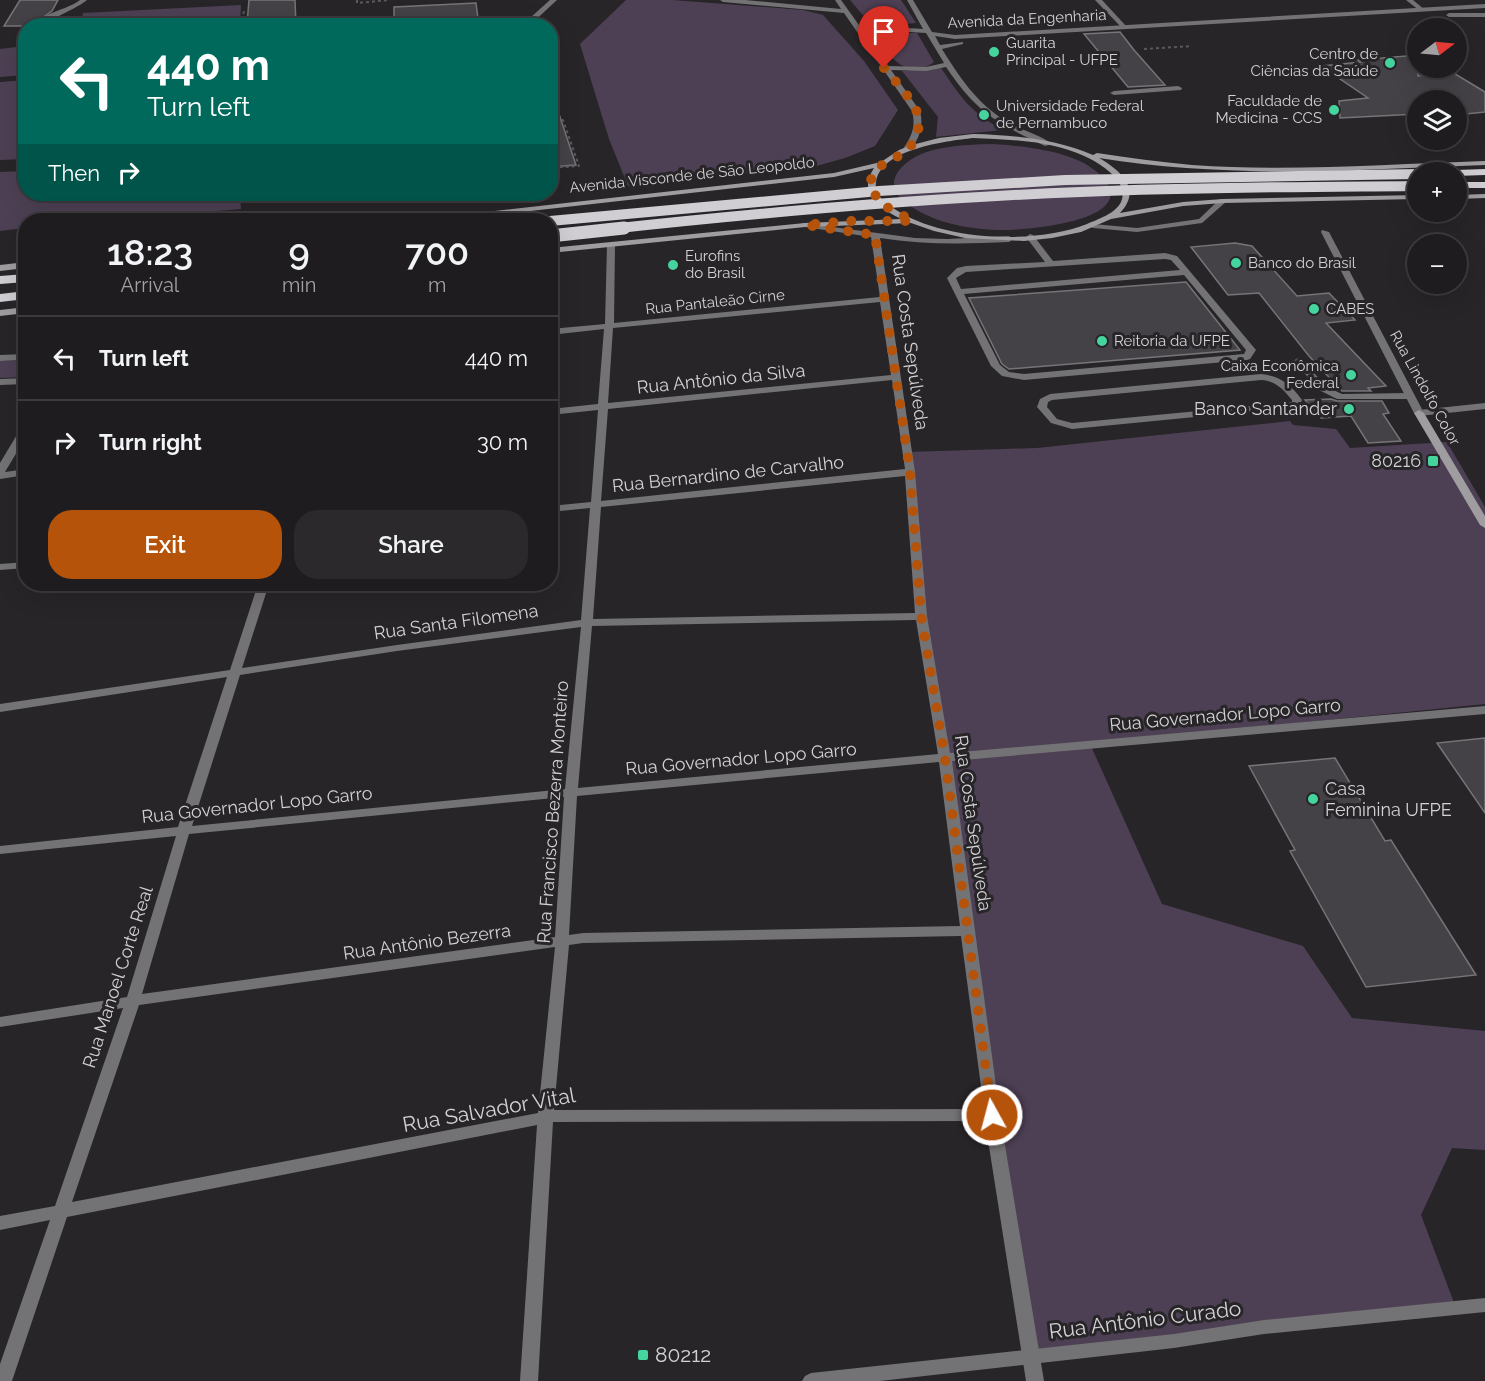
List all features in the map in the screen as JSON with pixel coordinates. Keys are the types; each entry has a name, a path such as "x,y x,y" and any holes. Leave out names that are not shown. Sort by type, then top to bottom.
{"highway":[{"path":"1467,172 1485,172"},
{"path":"558,220 868,192 1065,180 1407,174"},
{"path":"1467,185 1485,185"},
{"path":"558,235 723,217 1021,194 1126,190 1407,186"},
{"path":"0,280 18,279"},
{"path":"0,298 18,296"}],"main road":[{"name":"Avenida Visconde de São Leopoldo","path":"495,213 834,175 882,164 908,149 926,143 973,136 1024,139 1081,152"},
{"path":"1081,152 1152,164 1219,170 1485,164"},
{"path":"1081,152 1109,166 1124,183 1125,201 1110,217"},
{"path":"882,164 870,179 870,187 874,195 892,211 938,229 975,236 1014,238 1070,232 1093,226 1110,217 1183,204 1407,197"},
{"path":"1467,197 1485,196"},
{"path":"558,250 851,221 913,221"},
{"path":"0,268 18,266"},
{"path":"0,313 18,311"},
{"name":"Rua Lindolfo Color","path":"1419,413 1484,522"}],"street":[{"path":"45,18 75,7 84,0"},
{"path":"543,0 554,0"},
{"path":"533,18 554,0"},
{"path":"723,0 845,11"},
{"path":"838,0 916,111 920,123 916,136 908,149"},
{"path":"910,0 949,64 975,99 987,111 1008,125 1048,144"},
{"path":"1098,0 1124,27"},
{"path":"1409,0 1422,10"},
{"name":"Avenida da Engenharia","path":"861,35 892,29 955,37 1485,6"},
{"name":"Avenida da Engenharia","path":"939,47 960,43 1442,15 1485,15"},
{"path":"884,68 926,69 949,64"},
{"path":"1114,93 1178,88"},
{"path":"1093,226 1137,230 1202,221 1223,201"},
{"path":"805,225 898,239 947,242 1014,238"},
{"name":"Rua Lindolfo Color","path":"1325,232 1419,413"},
{"name":"Rua Costa Sepúlveda","path":"875,235 910,472 921,615 945,759 992,1115 1035,1381"},
{"path":"1030,237 1051,264"},
{"name":"Rua Francisco Bezerra Monteiro","path":"529,1381 545,1119 561,943 570,793 587,622 609,326 611,245"},
{"path":"1165,256 1178,261 1251,352 1247,357 1150,366 1011,376 1003,373 996,366 951,278 960,270 1051,264 1165,256"},
{"path":"958,292 1187,273"},
{"name":"Rua Pantaleão Cirne","path":"558,331 883,299"},
{"path":"0,358 18,357"},
{"path":"1298,361 1324,389 1340,397 1410,396"},
{"path":"1150,366 1167,385"},
{"name":"Rua Antônio da Silva","path":"558,411 895,377"},
{"path":"1272,377 1283,382 1297,400 1296,405 1290,407 1072,426 1059,426 1052,422 1042,406 1043,401 1050,397 1167,385 1272,377"},
{"path":"0,382 18,381"},
{"path":"1419,413 1485,406"},
{"path":"0,474 18,442"},
{"name":"Rua Bernardino de Carvalho","path":"558,508 910,472"},
{"path":"0,474 18,473"},
{"path":"0,567 18,566"},
{"name":"Rua Manoel Corte Real","path":"3,1381 133,1001 184,830 261,591"},
{"name":"Rua Santa Filomena","path":"0,708 587,622 921,615"},
{"name":"Rua Governador Lopo Garro","path":"0,850 570,793 1485,711"},
{"name":"Rua Antônio Bezerra","path":"0,1022 133,1001 606,937 969,931"},
{"name":"Rua Salvador Vital","path":"0,1223 575,1114 992,1115"},
{"name":"Rua Antônio Curado","path":"811,1381 1174,1341 1264,1327 1485,1305"}],"path":[{"path":"357,0 357,3 390,0"},
{"path":"243,18 244,10"},
{"path":"1144,49 1192,46"},
{"path":"558,120 563,120 579,166 558,167"}],"shaded area":[{"path":"626,0 672,0 803,10 823,15 864,61 898,110 875,146 845,158 813,167 628,186 609,139 580,44"},
{"path":"850,0 901,0 916,23 873,27"},
{"path":"241,5 240,18 82,18 83,13"},
{"path":"917,33 934,62 925,67 908,68 893,59 874,38"},
{"path":"18,47 18,76 0,77 0,49"},
{"path":"941,68 967,103 1002,130 936,137 938,117 902,71"},
{"path":"18,81 18,159 0,160 0,82"},
{"path":"993,144 1062,154 1087,165 1097,172 1110,189 1108,202 1096,212 1078,220 1032,228 998,230 961,226 936,219 904,201 895,189 894,180 898,171 921,154 945,148"},
{"path":"18,171 18,201 240,201 241,209 194,213 18,213 18,229 0,231 0,172"},
{"path":"0,361 18,361 18,377 0,378"},
{"path":"1290,421 1293,425 1336,429 1350,448 1447,442 1485,507 1485,704 1090,744 1162,904 1303,946 1352,1018 1485,1031 1485,1150 1452,1148 1421,1215 1456,1308 1030,1350 921,616 907,452 1037,448"}],"building":[{"path":"20,0 58,0 52,11 42,18 18,18 18,26 4,26"},
{"path":"249,0 295,0 296,18 248,18"},
{"path":"476,3 478,18 394,18 394,7"},
{"path":"1120,32 1165,85 1128,87 1084,34"},
{"path":"1407,56 1407,78 1462,78 1485,92 1485,112 1467,114 1467,90 1407,90 1407,115 1340,118 1339,101 1368,98 1321,66 1361,62 1358,60"},
{"path":"558,111 576,165 558,166"},
{"path":"1235,243 1252,246 1297,296 1329,293 1355,320 1326,323 1386,386 1368,388 1371,391 1342,391 1309,356 1259,293 1228,295 1191,247"},
{"path":"1186,282 1240,350 1009,369 1002,364 969,298"},
{"path":"1305,400 1382,401 1389,413 1383,414 1401,441 1368,443 1351,416 1321,418"},
{"path":"1485,738 1485,813 1437,743"},
{"path":"1335,758 1385,841 1391,840 1476,975 1366,987 1290,851 1295,850 1249,766"}],"place":[{"name":"Guarita Principal - UFPE","path":"994,52"},
{"name":"Centro de Ciências da Saúde","path":"1390,63"},
{"name":"Faculdade de Medicina - CCS","path":"1334,110"},
{"name":"Universidade Federal de Pernambuco","path":"984,115"},
{"name":"Banco do Brasil","path":"1236,263"},
{"name":"Eurofins do Brasil","path":"673,265"},
{"name":"CABES","path":"1314,309"},
{"name":"Reitoria da UFPE","path":"1102,341"},
{"name":"Caixa Econômica Federal","path":"1351,375"},
{"name":"Banco Santander","path":"1349,409"},
{"name":"80216","path":"1433,461"},
{"name":"Casa Feminina UFPE","path":"1313,799"},
{"name":"80212","path":"643,1355"}],"route":[{"path":"884,68 909,99 920,123 916,136 908,149 874,171 870,179 870,187 881,204 913,221 851,221 805,225 875,235 910,472 921,615 945,759 992,1115"}]}
